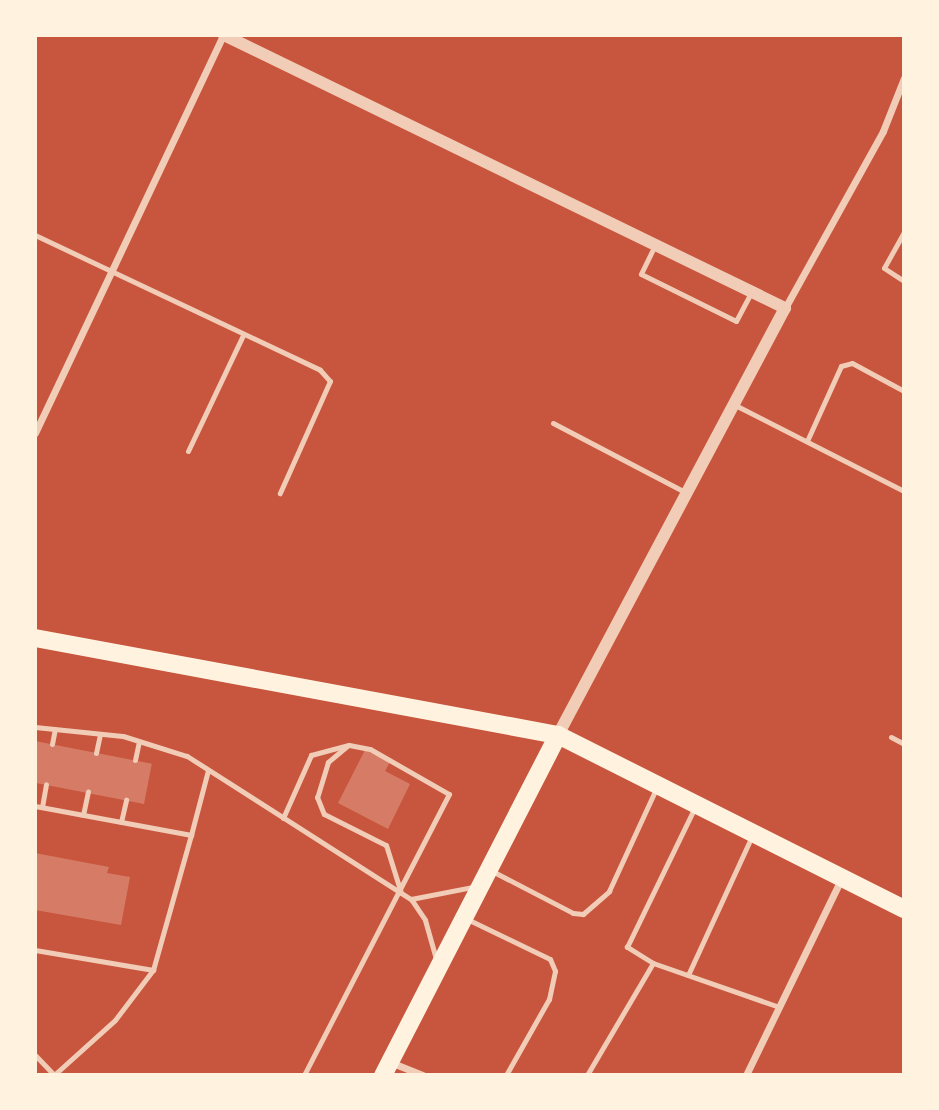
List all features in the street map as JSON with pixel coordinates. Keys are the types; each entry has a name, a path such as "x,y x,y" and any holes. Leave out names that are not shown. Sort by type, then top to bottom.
{"main road":[{"path":"37,639 365,703 558,735 904,909"},
{"path":"386,1068 558,735"}],"street":[{"path":"35,433 223,35 785,308"},
{"path":"558,735 785,308 883,131 904,78"},
{"path":"746,1075 842,877"},
{"path":"386,1068 423,1075"}],"lane":[{"path":"904,232 884,268 904,281"},
{"path":"35,235 320,370 330,381 280,493"},
{"path":"655,245 640,275 737,321 751,292"},
{"path":"188,451 243,335"},
{"path":"807,441 841,366 852,363 904,391"},
{"path":"734,404 904,491"},
{"path":"554,423 687,494"},
{"path":"35,727 139,741 187,756 411,899 425,920 439,967"},
{"path":"52,744 55,729"},
{"path":"96,753 100,734"},
{"path":"891,737 904,744"},
{"path":"135,760 139,741"},
{"path":"283,818 311,755 349,745 370,748 449,794 401,893 304,1075"},
{"path":"349,745 327,762 317,797 324,814 386,845 401,893"},
{"path":"35,1055 54,1075 115,1020 153,970 208,770"},
{"path":"46,784 38,806 191,835"},
{"path":"411,899 485,877 573,913 583,914 609,891 658,785"},
{"path":"83,815 88,792"},
{"path":"121,822 126,800"},
{"path":"696,804 627,947 653,962 779,1007"},
{"path":"688,975 754,834"},
{"path":"464,918 550,959 555,971 549,999 506,1075"},
{"path":"35,950 153,970"},
{"path":"587,1075 653,962"}],"building":[{"path":"35,741 152,764 144,804 35,783"},
{"path":"365,750 390,762 385,771 410,784 388,829 338,803"},
{"path":"35,853 109,867 107,873 130,877 121,925 35,910"}]}
